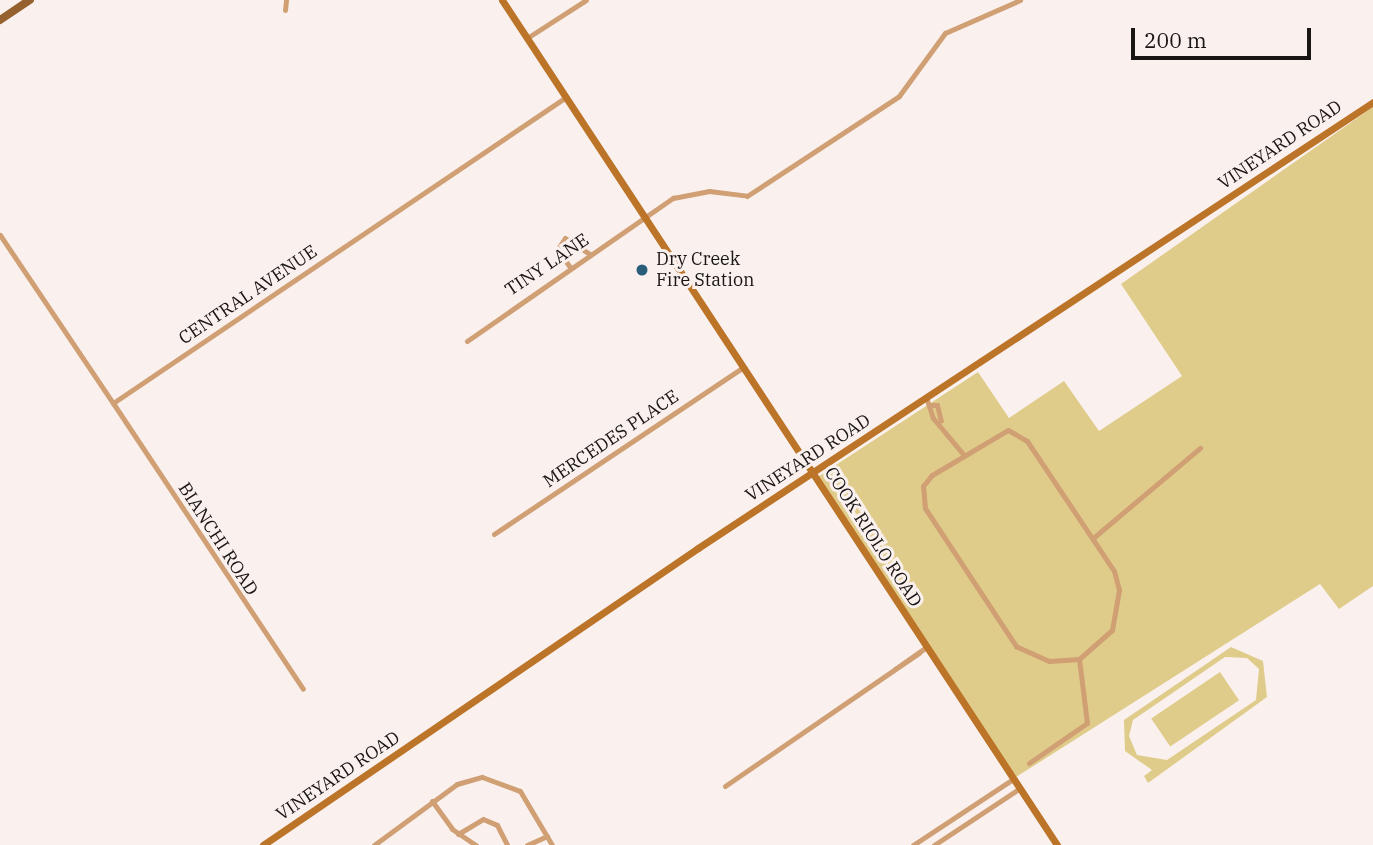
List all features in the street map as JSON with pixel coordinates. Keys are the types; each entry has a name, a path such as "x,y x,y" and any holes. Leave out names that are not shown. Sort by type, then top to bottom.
{"main road":[{"path":"0,20 30,0"}],"street":[{"path":"285,10 286,0"},
{"name":"COOK RIOLO ROAD","path":"502,0 1057,845"},
{"path":"527,38 586,0"},
{"name":"TINY LANE","path":"467,341 645,217 689,193 747,196 899,96 945,33 1020,0"},
{"name":"CENTRAL AVENUE","path":"113,403 566,97"},
{"name":"VINEYARD ROAD","path":"263,845 813,473 929,402 1373,102"},
{"path":"0,235 113,403"},
{"path":"570,267 557,250 565,238 590,254"},
{"name":"MERCEDES PLACE","path":"494,534 743,367"},
{"path":"929,402 937,405 941,421 963,454"},
{"name":"BIANCHI ROAD","path":"113,403 303,690"},
{"path":"996,433 1018,433 1114,571 1118,612 1099,646 1079,659 1049,661 1016,646 925,508 923,486 963,454 996,433"},
{"path":"1093,538 1200,448"},
{"path":"725,786 790,747 926,647"},
{"path":"1029,764 1090,718 1079,659"},
{"path":"377,844 432,801 468,779 501,780 529,801 552,845"},
{"path":"913,845 1013,779"},
{"path":"934,845 1020,788"},
{"path":"432,801 458,834 476,845"},
{"path":"458,834 483,819 497,825 507,845"},
{"path":"527,845 547,836"}],"shaded area":[{"path":"1373,107 1373,586 1339,609 1320,584 1013,779 816,478 978,372 1009,418 1064,381 1099,431 1182,376 1121,284"},
{"path":"1231,647 1263,661 1267,697 1148,783 1144,776 1152,770 1125,751 1124,720","holes":["1225,657 1247,658 1259,669 1256,700 1167,760 1137,755 1129,736 1133,720"]},
{"path":"1220,672 1239,700 1170,747 1151,718"}],"place":[{"name":"Dry Creek Fire Station","path":"642,270"}]}
